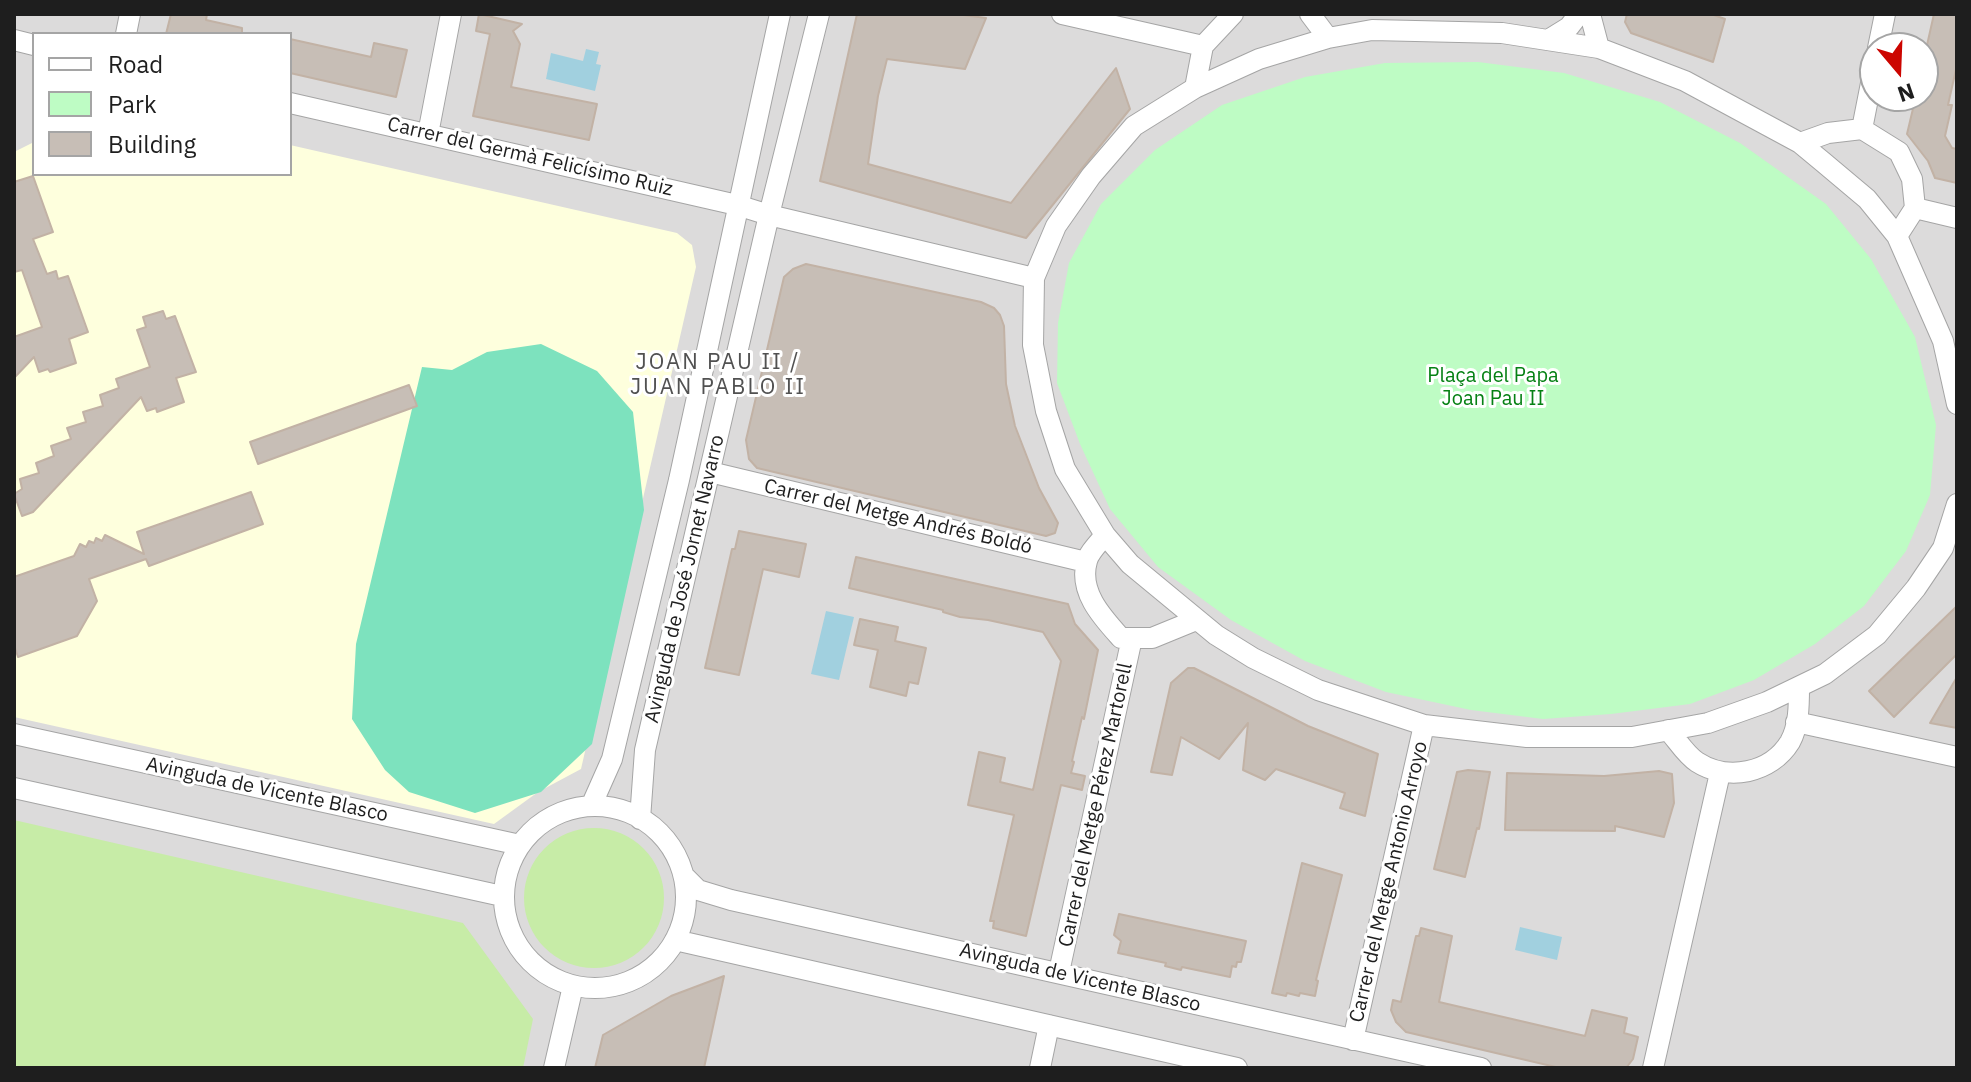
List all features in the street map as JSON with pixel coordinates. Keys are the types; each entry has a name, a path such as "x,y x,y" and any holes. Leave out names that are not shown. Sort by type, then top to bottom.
{"street":[{"path":"428,134 451,14"},
{"name":"Avinguda de José Jornet Navarro","path":"592,804 612,759 679,480 780,14"},
{"name":"Avinguda de José Jornet Navarro","path":"640,819 645,750 769,215 819,14"},
{"path":"1062,14 1203,46"},
{"path":"1195,88 1203,46 1233,14"},
{"path":"1310,14 1328,38"},
{"path":"1548,40 1569,27 1579,14"},
{"path":"1590,14 1599,48"},
{"path":"1957,404 1943,341 1897,236 1867,199 1800,143 1685,81 1599,48 1502,33 1372,30 1328,38 1259,59 1195,88 1134,126 1091,176 1056,226 1034,278 1033,345 1046,411 1065,469 1105,535 1149,583 1196,620 1253,658 1318,690 1424,725 1527,737 1632,737 1708,723 1767,702 1825,674 1877,635 1916,588 1943,548 1957,504"},
{"name":"Carrer del Germà Felicísimo Ruiz","path":"292,103 737,205 1034,278"},
{"path":"1862,129 1865,112"},
{"path":"1800,143 1828,133 1862,129 1899,152 1912,179 1915,208 1897,236"},
{"path":"1915,208 1957,218"},
{"name":"Carrer del Metge Andrés Boldó","path":"710,472 1086,562"},
{"path":"1105,535 1086,562 1087,585 1094,609 1121,638 1152,638 1196,620"},
{"name":"Carrer del Metge Pérez Martorell","path":"1059,972 1132,638"},
{"path":"1668,730 1696,761 1720,773 1751,772 1779,755 1791,740 1799,687"},
{"path":"1796,722 1957,757"},
{"name":"Carrer del Metge Antonio Arroyo","path":"1353,1040 1424,725"},
{"name":"Avinguda de Vicente Blasco","path":"14,734 520,845"},
{"path":"1653,1068 1720,773"},
{"path":"14,788 502,896"},
{"path":"592,804 640,819 667,837 685,877 684,915 675,940 660,963 627,984 597,990 573,986 543,972 518,944 502,896 520,845 542,820 574,807 592,804"},
{"name":"Avinguda de Vicente Blasco","path":"685,877 698,890 731,900 1481,1068"},
{"path":"675,940 1237,1068"},
{"path":"554,1068 573,986"},
{"path":"1040,1068 1049,1025"}],"shaded area":[{"path":"14,14 1957,14 1957,1068 14,1068"},
{"path":"32,143 32,176 292,176 292,145 677,233 692,245 696,267 581,769 538,792 494,824 14,717 14,152"}],"green space":[{"name":"Plaça del Papa Joan Pau II","path":"1478,62 1564,73 1660,102 1740,143 1826,204 1871,259 1915,337 1936,425 1930,495 1906,551 1864,606 1815,644 1754,680 1690,704 1543,719 1471,710 1386,692 1305,661 1231,620 1158,567 1110,509 1080,444 1057,383 1058,323 1069,263 1101,204 1155,150 1222,105 1305,77 1385,63"},
{"path":"541,344 597,371 633,412 644,510 592,744 541,792 475,813 409,792 385,770 352,719 356,644 422,367 452,370 487,352"},
{"path":"14,820 463,923 533,1019 523,1068 14,1068"},
{"path":"594,828 621,833 644,848 659,871 664,898 659,925 644,948 621,963 594,968 567,963 544,948 529,925 524,898 529,871 544,848 567,833"}],"water":[{"path":"586,49 599,52 596,64 601,65 595,91 546,79 551,53 583,61"},
{"path":"826,611 854,617 839,680 811,674"},
{"path":"1520,927 1562,937 1557,960 1515,950"}],"building":[{"path":"171,14 207,14 206,20 242,28 242,32 166,32"},
{"path":"479,14 522,24 513,31 520,44 511,87 597,104 589,140 473,116 490,34 476,31"},
{"path":"857,14 956,14 986,18 965,69 887,59 868,164 1011,203 1116,68 1130,109 1026,238 820,181"},
{"path":"1627,14 1711,14 1725,19 1713,62 1631,33 1625,22"},
{"path":"1934,14 1957,14 1957,65 1945,136 1952,148 1957,149 1957,183 1935,178 1928,161 1907,134 1912,112 1939,112 1939,32 1930,32"},
{"path":"292,39 371,57 374,43 407,50 396,97 292,73"},
{"path":"33,176 53,232 33,239 47,274 56,271 58,279 68,276 88,332 69,339 76,363 50,372 48,369 39,372 34,357 14,378 14,337 42,327 22,270 14,272 14,182"},
{"path":"806,264 981,302 994,308 1004,326 1006,384 1015,426 1039,488 1058,523 1055,533 1046,536 757,468 749,459 746,440 784,277"},
{"path":"163,311 166,319 175,316 196,372 176,378 184,402 157,412 156,408 147,411 141,397 33,512 22,516 14,494 22,489 20,479 39,473 36,463 54,456 51,446 71,439 67,428 86,422 83,412 103,406 100,395 119,388 116,379 150,367 137,330 146,327 143,317"},
{"path":"409,385 417,406 258,464 250,442"},
{"path":"251,492 263,524 149,566 146,559 89,579 97,601 77,636 18,657 14,645 14,577 74,556 80,544 86,547 89,541 94,543 96,538 102,541 105,535 144,554 137,532"},
{"path":"739,531 806,544 799,577 763,569 739,675 705,668 732,549 735,549"},
{"path":"856,557 1068,604 1075,624 1098,650 1072,761 1071,773 1085,776 1082,790 1061,785 1026,936 993,928 994,921 990,921 1014,815 968,805 979,752 1005,758 1000,782 1033,790 1061,661 1043,632 960,617 943,610 849,588"},
{"path":"1957,606 1957,654 1894,717 1869,691"},
{"path":"860,619 898,627 895,641 926,648 918,684 909,682 906,696 870,687 878,650 854,645"},
{"path":"1188,668 1194,668 1308,726 1378,754 1365,816 1340,808 1345,793 1276,769 1265,780 1243,770 1248,723 1219,759 1181,737 1172,775 1151,772 1171,683"},
{"path":"1957,677 1957,728 1930,723"},
{"path":"1659,771 1672,774 1674,803 1664,837 1615,826 1615,831 1505,830 1507,773 1604,776"},
{"path":"1457,772 1490,772 1479,829 1465,877 1434,869"},
{"path":"1302,863 1342,875 1316,980 1315,996 1287,993 1286,996 1272,993"},
{"path":"1119,914 1246,941 1241,962 1237,962 1236,967 1232,966 1230,977 1182,967 1181,970 1165,966 1166,963 1118,953 1121,941 1114,935"},
{"path":"1421,928 1452,936 1439,1002 1585,1036 1592,1010 1627,1018 1624,1033 1638,1037 1633,1059 1626,1068 1560,1068 1406,1032 1396,1022 1391,1010 1393,1000 1401,1002 1416,936 1419,936"},
{"path":"724,976 704,1068 595,1068 603,1035 671,996"}],"district":[{"name":"JOAN PAU II / JUAN PABLO II","path":"718,376"}]}
